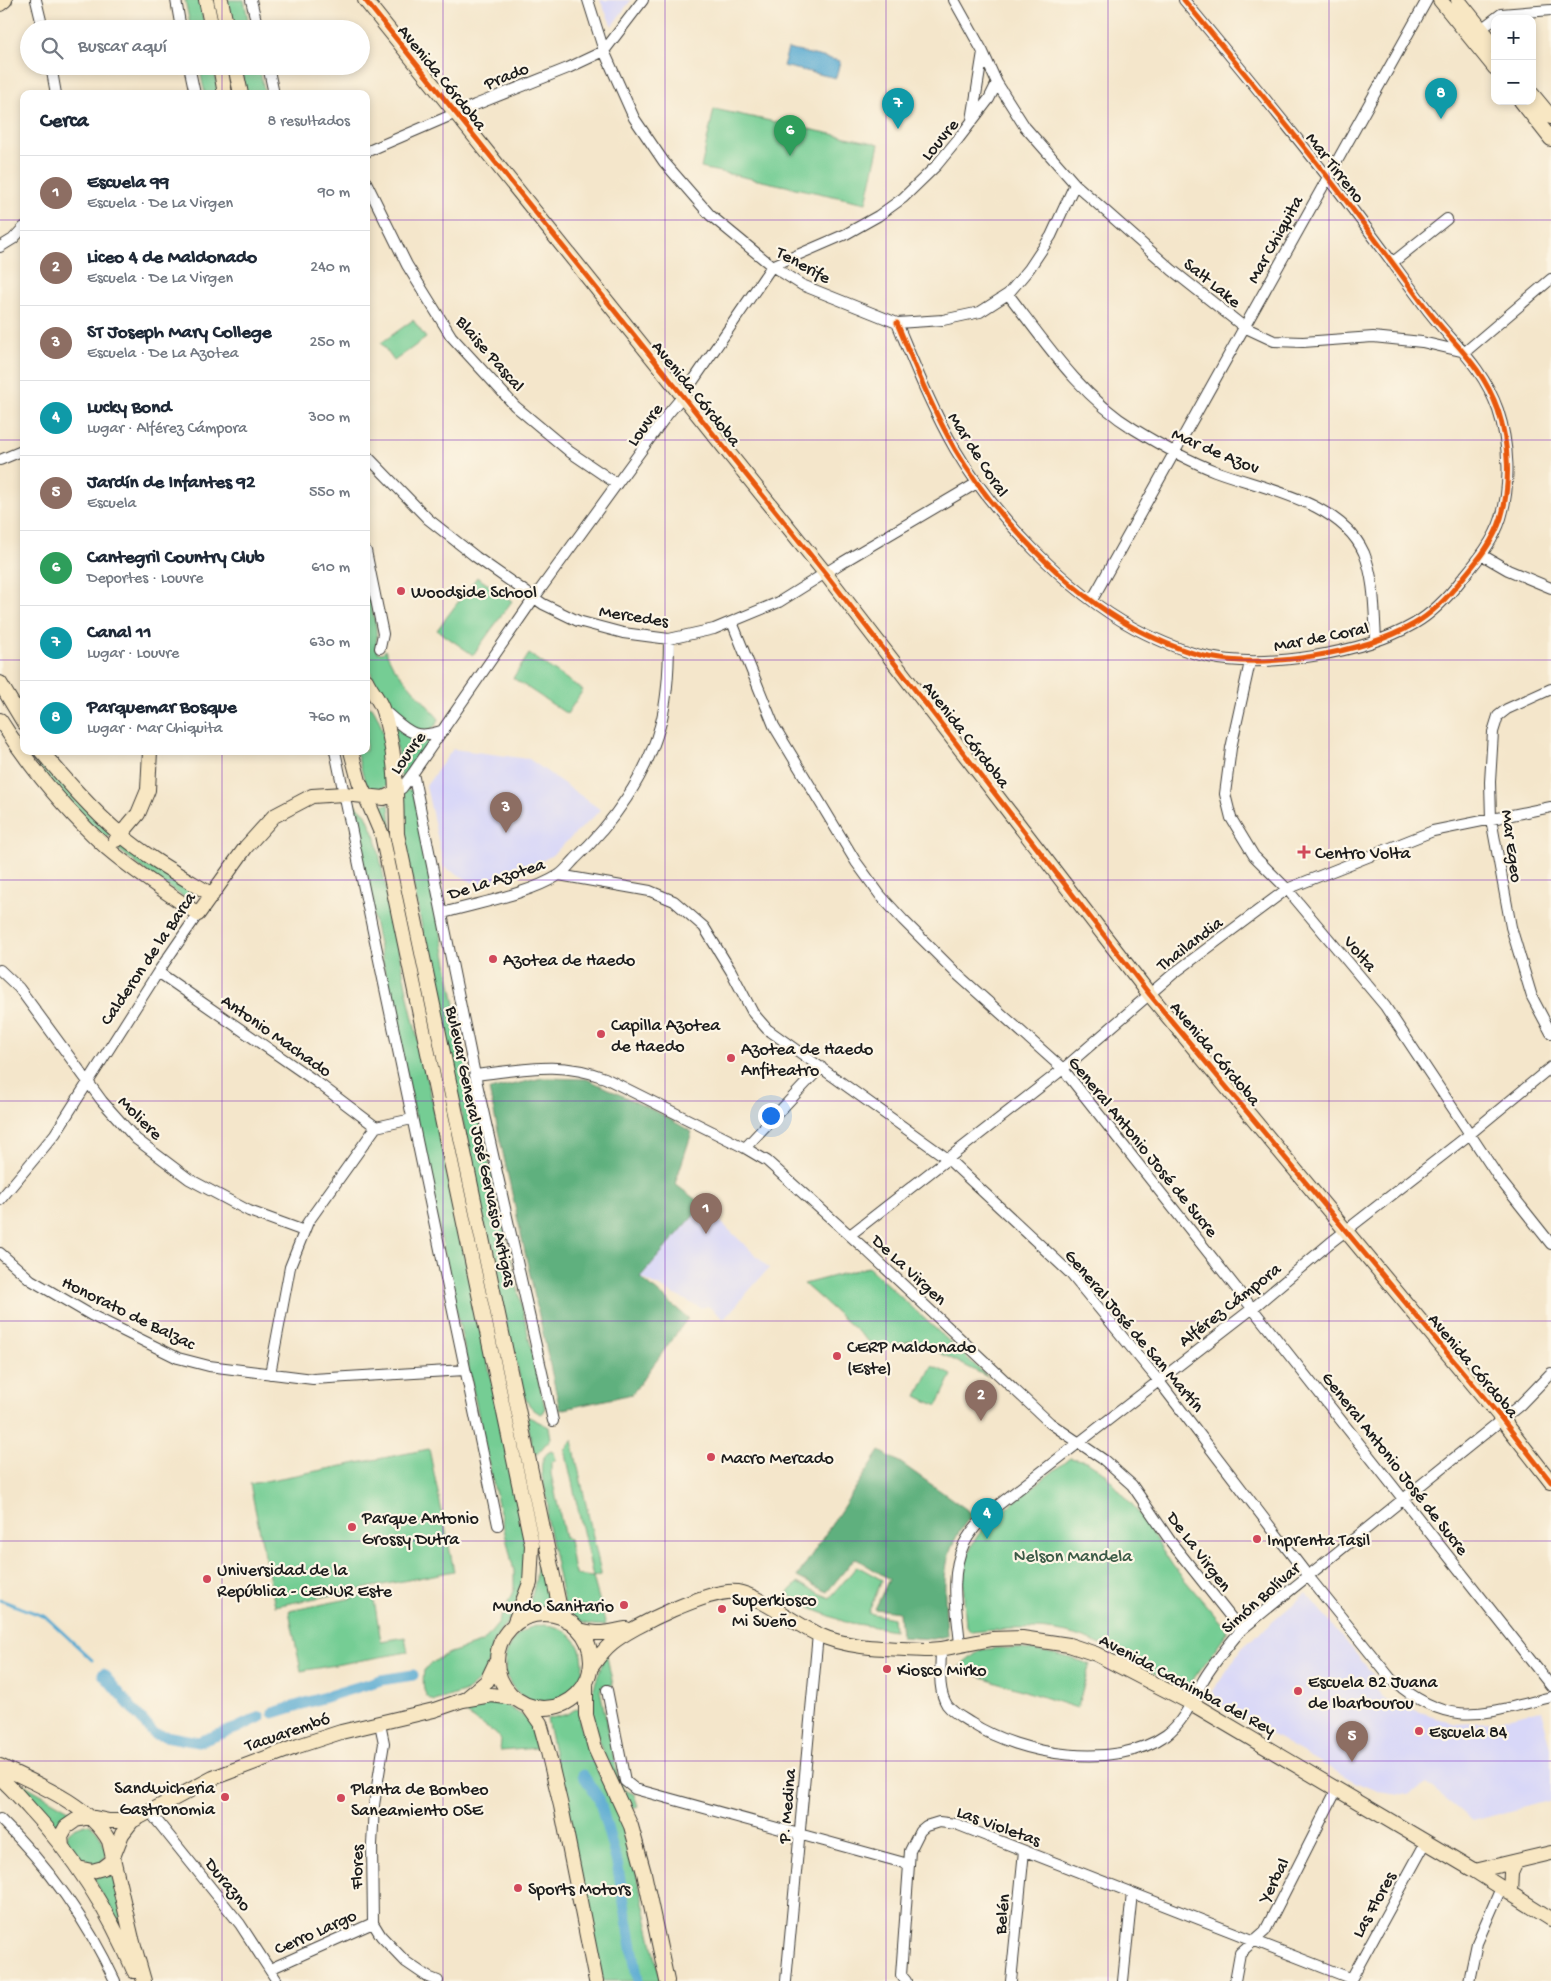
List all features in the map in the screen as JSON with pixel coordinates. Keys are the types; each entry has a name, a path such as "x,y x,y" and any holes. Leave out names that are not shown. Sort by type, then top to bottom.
{"street":[{"path":"0,4 5,0"},
{"path":"36,0 40,20"},
{"path":"176,0 179,20"},
{"path":"206,0 210,20"},
{"path":"221,0 225,20"},
{"path":"251,0 256,20"},
{"name":"Avenida Córdoba","path":"364,0 682,398 825,573 1150,995 1502,1419 1551,1482"},
{"name":"Tenerife","path":"588,0 604,51 634,118 664,162 710,215 772,266 802,285 897,324 943,320 980,312 1008,294 1051,236 1075,184"},
{"path":"604,51 643,0"},
{"name":"Salt Lake","path":"954,0 997,83 1026,127 1075,184 1172,270 1244,327 1274,341 1303,342 1373,336 1422,342 1465,352"},
{"name":"Mar Tirreno","path":"1184,0 1327,176 1440,327 1465,352"},
{"name":"Mar Chiquita","path":"1092,600 1327,176 1427,0"},
{"path":"1440,0 1476,33 1491,43"},
{"path":"1458,0 1491,61"},
{"path":"1476,33 1501,14 1551,10"},
{"name":"Prado","path":"370,150 568,68 604,51"},
{"name":"Louvre","path":"972,121 982,52"},
{"path":"52,75 55,90"},
{"path":"191,75 194,90"},
{"path":"222,75 224,90"},
{"path":"237,75 240,90"},
{"path":"270,75 273,90"},
{"name":"Louvre","path":"396,792 402,788 413,773 534,598 667,415 682,398 772,266 846,234 902,198 936,166 989,99 997,83"},
{"path":"976,93 989,99"},
{"path":"1536,99 1551,117"},
{"path":"1524,105 1551,139"},
{"name":"Blaise Pascal","path":"370,190 407,265 451,336 515,406 570,452 618,484"},
{"path":"1392,264 1447,219"},
{"path":"0,247 13,239 20,231"},
{"path":"1465,352 1551,279"},
{"name":"Mar de Azov","path":"1008,294 1065,367 1095,399 1133,428 1174,451 1214,470 1292,496 1346,527 1363,551 1371,572 1376,640"},
{"name":"Mar de Coral","path":"897,324 928,399 956,450 977,483 1051,567 1092,600 1132,627 1174,646 1208,657 1250,662 1289,660 1346,648 1397,632 1418,622 1435,608 1454,589 1482,555 1501,520 1507,482 1506,441 1498,412 1486,381 1465,352"},
{"path":"0,460 20,452"},
{"name":"Mercedes","path":"370,461 428,519 476,557 534,598 578,621 624,633 669,639 714,629 779,602 977,483"},
{"path":"1482,555 1508,570 1551,588"},
{"path":"370,571 383,634 380,648"},
{"name":"General Antonio José de Sucre","path":"732,622 774,726 856,862 880,895 958,974 1063,1069 1551,1686"},
{"name":"De La Azotea","path":"443,913 533,887 559,875 598,838 627,798 646,761 660,726 666,694 669,639"},
{"name":"Volta","path":"1250,662 1230,748 1225,794 1231,818 1254,856 1287,889 1385,1006 1501,1181 1551,1244"},
{"path":"0,683 20,716"},
{"name":"Bulevar General José Gervasio Artigas","path":"370,687 382,709 392,747 396,768 397,834 560,1608 566,1620"},
{"name":"Mar Egeo","path":"1551,689 1507,709 1498,716 1493,732 1490,758 1491,819 1509,917 1522,969 1532,997 1551,1033"},
{"path":"370,701 382,709"},
{"name":"Louvre","path":"382,709 413,733 421,736 444,730"},
{"path":"0,720 20,750"},
{"path":"23,755 63,804 108,849 198,914"},
{"path":"44,755 75,791 121,834 162,865 212,895"},
{"path":"108,849 138,814 148,790 150,755"},
{"path":"336,755 498,1525"},
{"name":"Bulevar General José Gervasio Artigas","path":"352,755 359,781 382,835 532,1545 530,1583 514,1624"},
{"name":"Bulevar General José Gervasio Artigas","path":"413,773 475,1076 553,1421"},
{"name":"Calderon de la Barca","path":"0,1200 55,1134 158,972 246,847 274,816 312,796 344,794 384,798 396,792"},
{"name":"Thailandia","path":"850,1235 1063,1069 1173,974 1287,889 1433,831 1551,807"},
{"name":"General José de San Martín","path":"559,875 650,891 674,901 704,927 731,971 753,1013 767,1029 948,1159 1070,1273 1158,1380 1308,1576 1391,1678 1411,1695 1429,1705 1449,1712 1469,1715 1492,1712 1551,1697"},
{"name":"Moliere","path":"0,970 19,988 102,1101 136,1139 189,1179 249,1211 304,1231"},
{"name":"Antonio Machado","path":"158,972 318,1083 376,1127"},
{"name":"De La Virgen","path":"475,1076 546,1066 585,1070 605,1078 745,1148 767,1161 850,1235 1050,1423 1104,1460 1132,1485 1171,1542 1241,1630"},
{"path":"745,1148 820,1067"},
{"name":"Alférez Cámpora","path":"960,1644 956,1603 958,1560 964,1543 973,1529 988,1513 1253,1308 1551,1067"},
{"path":"270,1374 290,1267 308,1222 376,1127 412,1119"},
{"name":"Honorato de Balzac","path":"0,1253 32,1280 91,1315 178,1358 209,1366 313,1379 465,1370"},
{"name":"Simón Bolívar","path":"941,1649 940,1689 948,1705 958,1714 992,1735 1030,1748 1088,1756 1112,1755 1135,1750 1152,1743 1168,1734 1182,1719 1220,1654 1241,1630 1520,1405 1551,1373"},
{"name":"Avenida Cachimba del Rey","path":"579,1630 592,1634 604,1634 632,1629 691,1603 720,1593 734,1592 748,1595 818,1634 860,1645 888,1648 941,1649 992,1639 1022,1638 1069,1645 1114,1662 1191,1703 1426,1842 1551,1919"},
{"path":"588,1676 578,1693 561,1704 541,1708 528,1706 514,1698 502,1682 496,1662 498,1648 504,1635 514,1624 526,1617 540,1614 553,1615 566,1620 579,1630 586,1641 591,1655 586,1715 593,1740 607,1776 621,1801 631,1826 644,1873 667,1981"},
{"name":"Avenida Cachimba del Rey","path":"588,1676 600,1654 632,1629"},
{"name":"P. Medina","path":"786,1981 818,1634"},
{"name":"Tacuarembó","path":"463,1700 487,1681 496,1662"},
{"path":"607,1690 626,1781 629,1786 908,1864"},
{"name":"Tacuarembó","path":"90,1817 109,1821 132,1820 213,1778 260,1759 341,1732 380,1724 463,1700 491,1694 514,1698"},
{"path":"528,1706 540,1723 548,1752 561,1806 596,1981"},
{"name":"Flores","path":"373,1923 372,1845 374,1805 384,1742 380,1724"},
{"path":"0,1766 49,1790 90,1817 103,1828 109,1840 144,1981"},
{"path":"0,1778 47,1827 78,1868 113,1924 138,1981"},
{"name":"Yerbal","path":"1235,1981 1240,1953 1265,1931 1337,1789"},
{"name":"Durazno","path":"150,1812 240,1924 277,1981"},
{"path":"62,1847 61,1836 66,1827 76,1820 90,1817"},
{"path":"0,1819 47,1870 77,1912 105,1959 115,1981"},
{"path":"78,1868 92,1871 103,1868 114,1859 122,1834 132,1820"},
{"name":"Las Violetas","path":"903,1979 910,1851 920,1831 926,1826 939,1822 956,1824 1350,1979"},
{"name":"Las Flores","path":"1350,1979 1426,1842"},
{"name":"Belén","path":"1011,1981 1024,1851"},
{"path":"1475,1872 1551,1853"},
{"path":"1469,1981 1477,1943 1506,1890 1516,1862"},
{"path":"1123,1981 1132,1893"},
{"path":"373,1923 381,1936 406,1962 428,1977 438,1981"},
{"name":"Cerro Largo","path":"270,1968 373,1923"}],"shaded area":[{"path":"600,0 631,0 612,26"},
{"path":"453,749 529,759 601,810 551,856 517,874 481,887 444,867 426,786"},
{"path":"703,1205 769,1268 724,1319 708,1306 701,1308 640,1277"},
{"path":"1306,1593 1380,1683 1376,1688 1385,1700 1456,1724 1491,1722 1541,1710 1551,1748 1551,1800 1473,1821 1426,1784 1408,1795 1377,1791 1355,1782 1216,1703 1213,1691 1242,1648"}],"green space":[{"path":"185,0 200,0 203,20 189,20"},
{"path":"226,0 244,0 248,20 230,20"},
{"path":"201,75 215,75 218,90 204,90"},
{"path":"242,75 261,75 264,90 245,90"},
{"path":"714,109 879,144 866,203 701,168"},
{"path":"413,320 426,338 394,361 381,343"},
{"path":"477,577 512,601 473,655 437,630"},
{"path":"370,597 376,626 377,652 382,653 385,650 393,666 439,719 437,724 429,731 415,730 390,710 370,671"},
{"path":"529,654 583,690 567,714 513,678"},
{"path":"370,707 377,715 383,733 390,781 379,790 366,785 357,755 370,755"},
{"path":"393,724 416,739 427,740 433,738 402,782"},
{"path":"28,755 40,755 110,833 109,836 103,837 67,803"},
{"path":"413,789 469,1076 545,1408 541,1414 527,1402 511,1350 403,837 402,799 405,790"},
{"path":"351,801 366,814 376,838 410,1006 433,1104 526,1544 525,1576 511,1617 492,1644 486,1675 467,1691 435,1701 430,1699 425,1693 423,1684 424,1669 450,1653 483,1642 498,1624 514,1589 514,1571 490,1470 349,802"},
{"path":"389,804 394,854 553,1610 543,1608 527,1610 536,1578 537,1545 377,806"},
{"path":"122,843 195,892 195,898 190,901 153,877 119,850 118,847"},
{"path":"542,1078 587,1079 659,1113 692,1132 675,1184 703,1205 640,1277 688,1318 632,1394 560,1410 489,1090"},
{"path":"868,1267 988,1377 914,1340 876,1348 804,1284"},
{"path":"932,1366 952,1375 937,1406 917,1396"},
{"path":"529,1417 549,1427 551,1438 537,1454 533,1453 527,1418"},
{"path":"572,1440 601,1573 601,1575 593,1577 565,1450"},
{"name":"Parque Antonio Grossy Dutra","path":"429,1449 454,1571 275,1606 250,1484"},
{"path":"551,1451 556,1459 551,1463 551,1474 565,1538 569,1539 573,1567 576,1575 593,1577 606,1625 593,1625 583,1622 565,1607 546,1517 548,1503 542,1478 542,1462 545,1455"},
{"path":"880,1451 901,1463 973,1514 961,1529 948,1557 945,1586 947,1636 932,1639 901,1637 899,1612 875,1609 889,1579 855,1558 827,1592 797,1577"},
{"name":"Nelson Mandela","path":"1070,1458 1087,1461 1103,1472 1137,1510 1173,1566 1228,1631 1187,1688 1182,1688 1126,1657 1082,1637 1055,1631 1031,1629 971,1632 966,1626 963,1582 964,1570 971,1546 990,1521"},
{"path":"857,1566 882,1580 868,1613 893,1618 894,1630 845,1622 810,1608 787,1594 797,1583 830,1598"},
{"path":"373,1594 381,1641 405,1637 408,1652 301,1671 289,1611"},
{"path":"544,1625 559,1628 572,1636 580,1649 583,1664 580,1679 572,1692 559,1700 544,1703 529,1700 516,1692 508,1679 505,1664 508,1649 516,1636 529,1628"},
{"path":"998,1648 1045,1652 1090,1664 1077,1708 957,1669 980,1650"},
{"path":"606,1652 613,1685 603,1686 600,1690 618,1778 625,1790 634,1794 638,1806 632,1809 609,1770 593,1725 592,1693"},
{"path":"490,1699 504,1704 529,1720 533,1728 537,1748 500,1751 501,1740 495,1733 466,1714 466,1706"},
{"path":"577,1708 579,1709 580,1724 592,1760 626,1828 661,1981 603,1981 547,1719 568,1714"},
{"path":"7,1775 76,1814 59,1828"},
{"path":"85,1824 90,1825 97,1831 107,1854 99,1865 86,1866 69,1849 66,1835 74,1828"},
{"path":"112,1871 132,1955 94,1878"}],"water":[{"path":"788,49 840,61 836,78 783,66"}],"waterway":[{"path":"0,1600 46,1617 92,1660"},
{"path":"103,1674 154,1734 198,1742 237,1728 260,1717"},
{"path":"273,1713 381,1680 413,1675"},
{"path":"583,1775 599,1799 617,1863 638,1981"}],"cycle path":[{"path":"365,0 825,573 1150,995 1502,1419 1551,1482"},
{"path":"897,323 924,387 955,449 971,474 1011,525 1058,573 1083,594 1109,613 1152,637 1190,652 1232,660 1258,661 1314,656 1369,643 1393,634 1421,620 1452,592 1490,543 1501,518 1504,505 1507,478 1505,436 1491,393 1465,354 1434,318 1327,176 1184,0"}],"place":[{"name":"Parquemar Bosque","path":"1441,119"},
{"name":"Canal 11","path":"898,129"},
{"name":"Cantegril Country Club","path":"790,156"},
{"name":"Woodside School","path":"401,591"},
{"name":"ST Joseph Mary College","path":"506,833"},
{"name":"Centro Volta","path":"1304,852"},
{"name":"Azotea de Haedo","path":"493,959"},
{"name":"Capilla Azotea de Haedo","path":"601,1034"},
{"name":"Azotea de Haedo Anfiteatro","path":"731,1058"},
{"name":"Escuela 99","path":"706,1234"},
{"name":"CERP Maldonado (Este)","path":"837,1356"},
{"name":"Liceo 4 de Maldonado","path":"981,1421"},
{"name":"Macro Mercado","path":"711,1457"},
{"name":"Parque Antonio Grossy Dutra","path":"352,1527"},
{"name":"Lucky Bond","path":"987,1539"},
{"name":"Imprenta Tasil","path":"1257,1539"},
{"name":"Universidad de la República - CENUR Este","path":"207,1579"},
{"name":"Mundo Sanitario","path":"624,1605"},
{"name":"Superkiosco Mi Sueño","path":"722,1609"},
{"name":"Kiosco Mirko","path":"887,1669"},
{"name":"Escuela 82 Juana de Ibarbourou","path":"1298,1691"},
{"name":"Escuela 84","path":"1419,1731"},
{"name":"Jardín de Infantes 92","path":"1352,1762"},
{"name":"Sandwicheria Gastronomia","path":"225,1797"},
{"name":"Planta de Bombeo Saneamiento OSE","path":"341,1798"},
{"name":"Sports Motors","path":"518,1888"}]}
